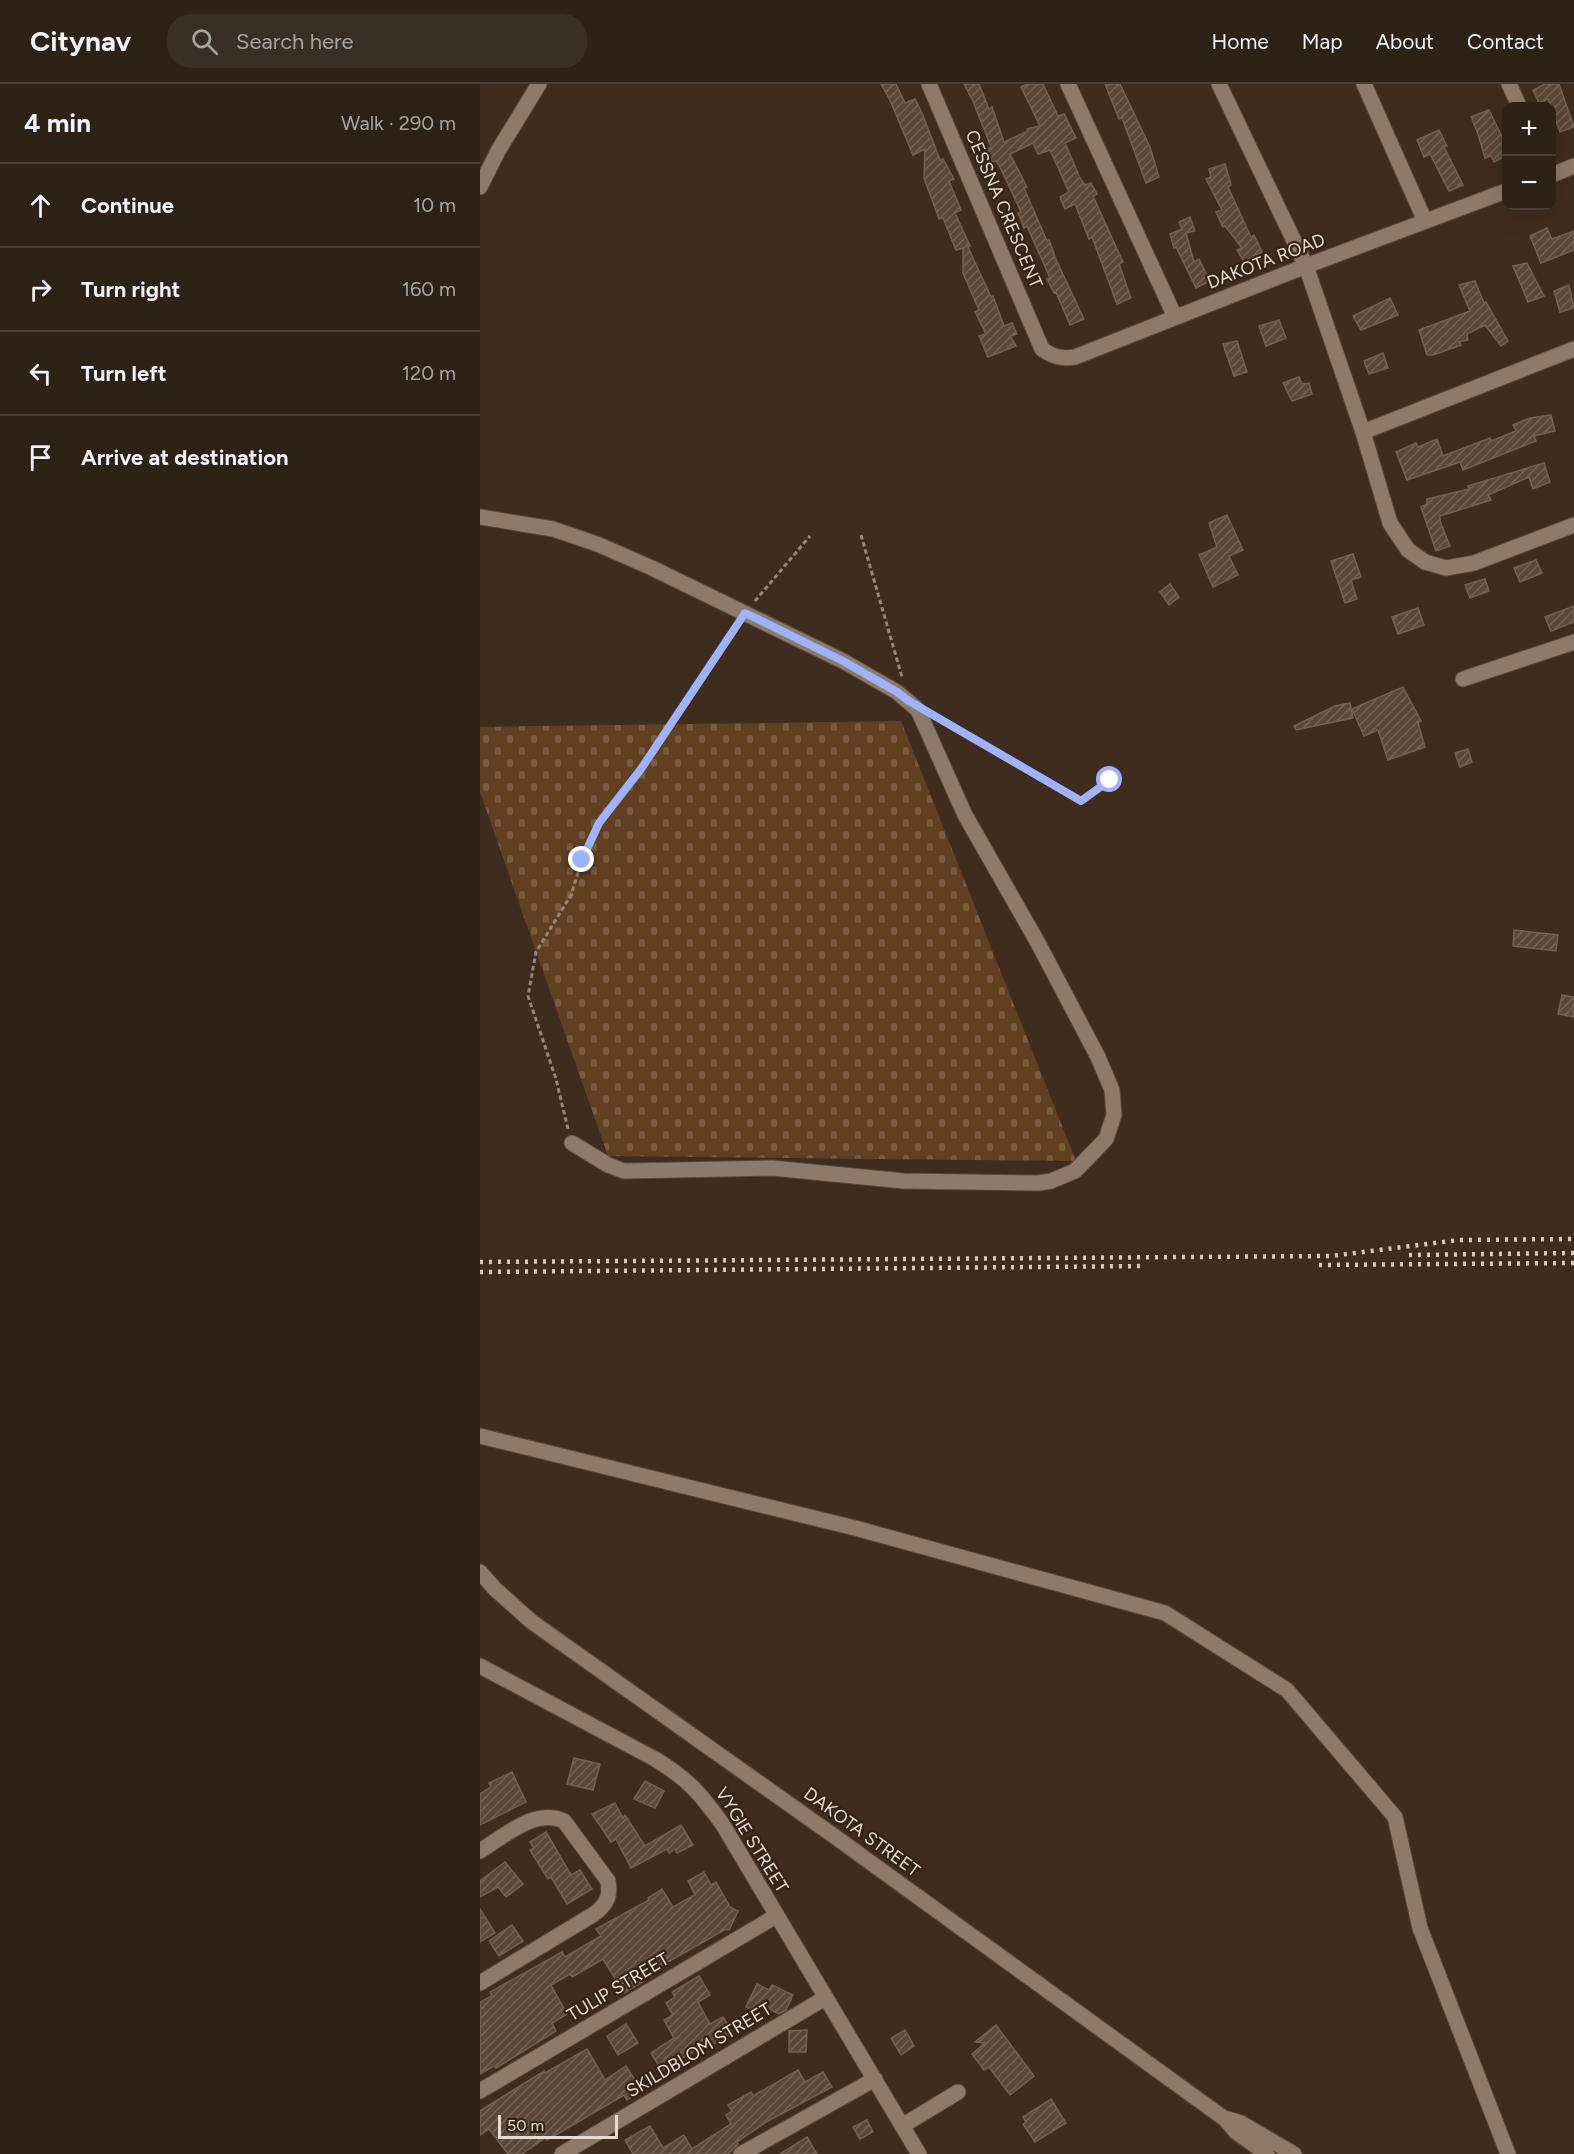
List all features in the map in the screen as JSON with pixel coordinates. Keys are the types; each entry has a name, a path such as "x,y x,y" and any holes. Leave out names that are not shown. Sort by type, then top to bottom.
{"street":[{"path":"480,187 498,151 539,84"},
{"name":"CESSNA CRESCENT","path":"929,84 1042,349"},
{"path":"1068,84 1175,317"},
{"path":"1219,84 1306,266 1363,432 1390,523 1408,550 1425,562 1446,568 1474,563 1574,525"},
{"path":"1364,84 1425,221"},
{"path":"1509,84 1517,102"},
{"path":"1556,172 1574,166"},
{"name":"DAKOTA ROAD","path":"1042,349 1055,357 1065,359 1075,357 1306,266 1502,192"},
{"path":"1363,432 1574,349"},
{"path":"480,517 553,529 597,544 652,568 843,661 909,701 924,721 965,815 1038,943 1098,1057 1114,1096 1114,1115 1106,1139 1089,1158 1065,1176 1039,1183 904,1180 772,1168 624,1170 601,1161 572,1143"},
{"path":"1463,679 1574,642"},
{"path":"480,1436 855,1528 1165,1613 1287,1690 1395,1817 1420,1928 1508,2154"},
{"name":"DAKOTA STREET","path":"480,1572 532,1623 834,1836 1226,2119 1236,2132 1267,2154"},
{"name":"VYGIE STREET","path":"480,1666 655,1759 690,1782 723,1825 919,2154"},
{"path":"480,1851 536,1819 557,1817 564,1821 608,1881 610,1892 603,1907 594,1914 480,1983"},
{"name":"TULIP STREET","path":"480,2091 776,1916"},
{"name":"SKILDBLOM STREET","path":"562,2154 825,1998"},
{"path":"741,2154 875,2079"},
{"path":"902,2126 958,2092"},
{"name":"DAKOTA STREET","path":"1226,2119 1241,2123 1294,2154"}],"path":[{"path":"861,535 909,701"},
{"path":"572,1143 556,1079 528,996 536,952 570,895 582,860 599,823 641,769 745,613 810,536"},
{"path":"939,719 1081,801 1110,780"}],"green space":[{"path":"901,721 1076,1161 608,1156 480,792 480,727"}],"building":[{"path":"881,84 896,84 905,103 915,99 940,160 943,159 954,179 949,181 961,210 955,213 970,246 968,247 991,297 993,296 1004,326 1012,323 1017,334 1010,336 1016,346 988,357 979,336 986,334 975,312 979,310 963,273 963,248 956,250 943,218 939,219 924,178 925,149 913,155"},
{"path":"964,84 979,84 989,109 992,107 1004,142 1028,131 1027,129 1040,126 1021,87 1028,84 1043,84 1058,116 1064,114 1076,138 1065,143 1080,178 1085,185 1091,183 1097,194 1093,196 1123,262 1119,264 1131,298 1117,304 1092,237 1089,239 1075,204 1065,209 1060,197 1069,192 1050,150 1038,154 1033,143 1010,154 1027,187 1024,188 1084,319 1070,325 1056,292 1054,293 1047,279 1050,278 1027,226 1024,228 1018,213 1021,212 999,165 996,161 989,163 984,151 991,147"},
{"path":"1105,84 1120,84 1150,147 1159,177 1146,183 1122,118 1119,119"},
{"path":"1545,84 1559,84 1574,127 1560,132 1556,121 1556,102 1549,102 1548,99 1539,102 1533,90"},
{"path":"1489,110 1502,137 1502,158 1494,162 1491,156 1485,158 1471,117"},
{"path":"1439,130 1447,146 1444,147 1463,185 1449,191 1430,154 1424,157 1417,140"},
{"path":"1225,164 1231,185 1228,187 1251,237 1254,235 1262,252 1244,262 1237,250 1242,248 1225,226 1223,227 1216,212 1222,210 1206,179 1211,177 1209,169"},
{"path":"1190,217 1195,231 1186,233 1194,262 1199,259 1210,281 1196,288 1176,247 1174,248 1170,234 1182,229 1179,222"},
{"path":"1547,228 1552,239 1574,231 1574,250 1541,263 1530,236"},
{"path":"1527,263 1544,296 1528,302 1513,266"},
{"path":"1475,281 1484,303 1486,302 1508,341 1501,346 1485,325 1467,334 1468,340 1459,342 1461,345 1427,355 1419,330 1470,311 1459,285"},
{"path":"1569,285 1574,308 1560,312 1554,291"},
{"path":"1390,298 1398,315 1361,330 1353,316"},
{"path":"1279,320 1286,338 1266,346 1259,326"},
{"path":"1237,341 1247,372 1234,376 1223,344"},
{"path":"1383,353 1388,368 1369,374 1364,361"},
{"path":"1299,377 1302,384 1309,383 1312,394 1292,401 1283,383"},
{"path":"1551,415 1555,431 1534,436 1536,441 1463,470 1460,462 1407,480 1396,452 1416,443 1418,447 1437,439 1443,456 1490,438 1491,441 1516,431 1513,425 1530,418"},
{"path":"1544,463 1550,482 1533,489 1529,477 1488,495 1491,500 1440,516 1450,546 1436,551 1421,507 1427,504 1427,499 1469,489 1468,486"},
{"path":"1227,515 1243,550 1229,556 1238,575 1213,587 1199,555 1217,547 1209,523"},
{"path":"1353,554 1361,577 1351,580 1357,599 1345,603 1331,561"},
{"path":"1536,560 1542,573 1520,582 1514,568"},
{"path":"1485,579 1489,591 1470,598 1465,585"},
{"path":"1170,584 1179,597 1169,605 1160,592"},
{"path":"1574,606 1574,622 1551,631 1545,617"},
{"path":"1418,608 1424,625 1398,634 1392,617"},
{"path":"1403,687 1421,721 1418,723 1425,747 1388,760 1378,730 1364,736 1352,709"},
{"path":"1350,703 1353,718 1296,730 1294,726 1335,706"},
{"path":"1468,749 1472,762 1460,767 1455,753"},
{"path":"1514,930 1558,935 1556,951 1513,946"},
{"path":"1562,995 1574,997 1574,1017 1558,1014"},
{"path":"574,1758 600,1764 593,1790 567,1784"},
{"path":"512,1772 526,1802 480,1825 480,1794 491,1787 489,1783"},
{"path":"645,1781 664,1791 655,1808 634,1799"},
{"path":"615,1803 623,1818 625,1815 645,1846 681,1825 693,1845 677,1853 675,1849 669,1853 667,1849 631,1868 616,1839 611,1842 592,1814"},
{"path":"546,1832 571,1875 580,1870 592,1889 567,1904 551,1877 548,1879 530,1850 534,1848 530,1842"},
{"path":"505,1862 523,1884 506,1897 498,1887 480,1897 480,1881"},
{"path":"704,1872 711,1885 716,1882 730,1907 738,1911 729,1930 726,1929 641,1977 644,1981 624,1993 603,1959 572,1977 570,1974 551,1985 567,2014 552,2023 556,2031 496,2068 494,2066 480,2074 480,2002 492,1996 490,1992 562,1952 565,1957 601,1936 596,1929 649,1900 648,1898 662,1889 673,1907 695,1895 688,1881"},
{"path":"480,1909 495,1933 480,1942"},
{"path":"512,1925 523,1941 499,1956 489,1941"},
{"path":"699,1976 710,1995 698,2002 710,2024 723,2017 733,2033 707,2048 705,2044 662,2071 651,2053 674,2038 664,2020 673,2015 666,2003 675,1997 672,1992"},
{"path":"757,1984 769,1990 772,1985 793,1995 786,2010 779,2014 761,2005 757,2012 746,2007"},
{"path":"626,2024 638,2043 618,2055 607,2036"},
{"path":"996,2025 1034,2076 1010,2095 989,2067 984,2070 972,2054 985,2043 975,2042"},
{"path":"807,2030 806,2052 789,2052 789,2031"},
{"path":"905,2030 914,2046 901,2055 891,2038"},
{"path":"587,2049 605,2080 626,2066 642,2091 627,2100 624,2095 547,2140 545,2138 522,2154 508,2154 489,2129 480,2135 480,2111 544,2071 545,2073"},
{"path":"798,2070 805,2082 823,2072 832,2087 768,2121 737,2142 738,2144 728,2154 633,2154 625,2140 650,2126 663,2148 684,2135 692,2149 731,2124 726,2115 732,2111 728,2105 751,2092 753,2096"},
{"path":"1051,2099 1066,2123 1035,2142 1023,2124 1026,2122 1023,2117"},
{"path":"867,2120 873,2132 860,2139 853,2127"},
{"path":"807,2137 817,2154 780,2154"}],"railway":[{"path":"480,1262 1331,1256 1459,1240 1574,1239"},
{"path":"1409,1255 1574,1253"},
{"path":"1319,1265 1574,1263"},
{"path":"480,1272 1145,1266"}],"route":[{"path":"582,860 599,823 641,769 745,613 843,661 1081,801 1110,780"}]}
